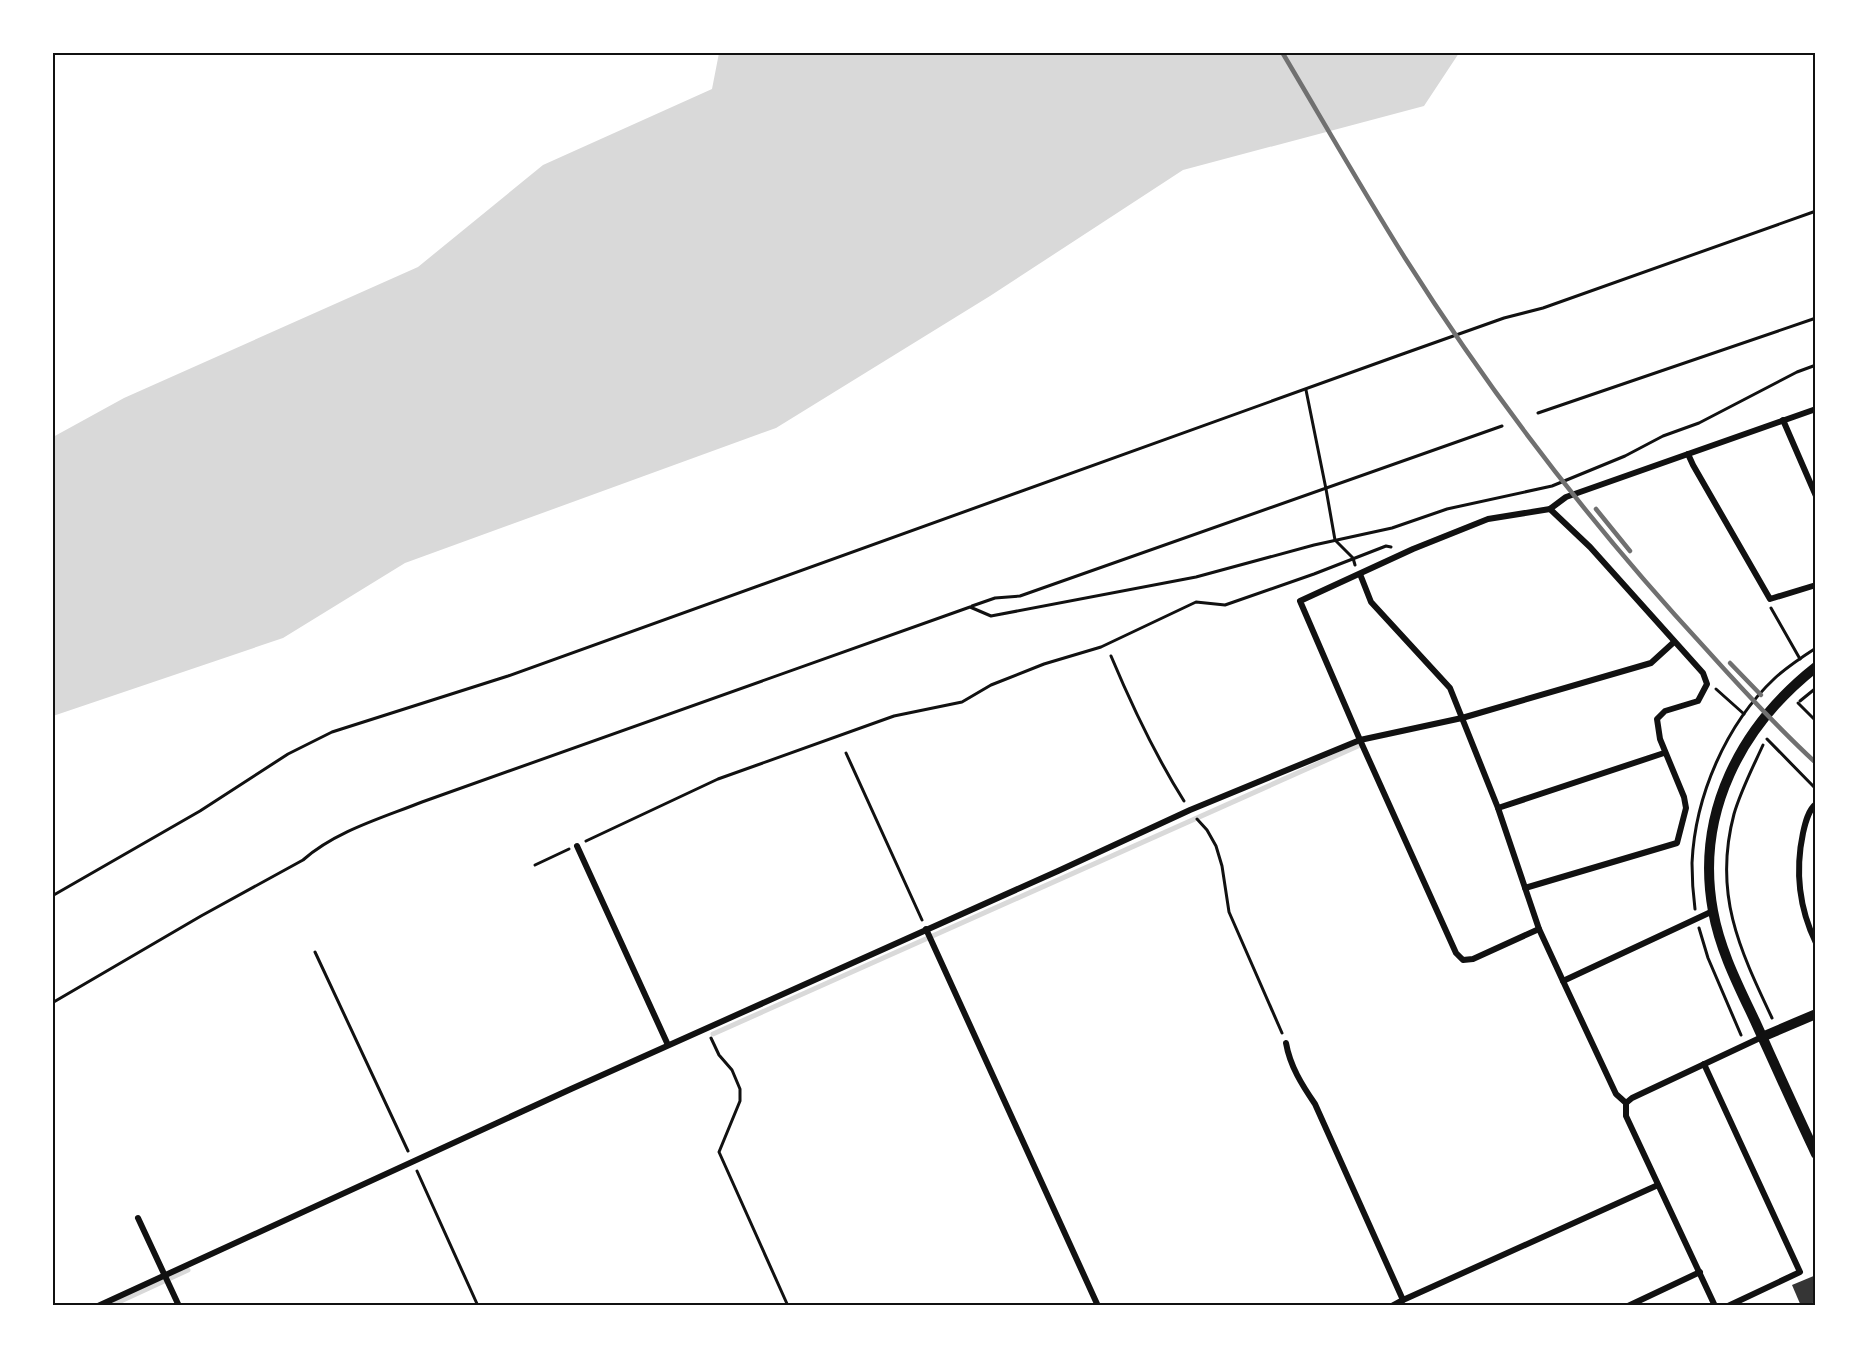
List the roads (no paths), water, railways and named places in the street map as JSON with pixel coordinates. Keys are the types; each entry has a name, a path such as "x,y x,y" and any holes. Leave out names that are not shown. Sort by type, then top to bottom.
{"street":[{"path":"1539,929 1473,959 1463,960 1456,953 1300,601 1413,549 1488,519 1550,509 1566,497 1815,409"},
{"path":"1783,420 1815,496"},
{"path":"1689,454 1693,465 1770,599 1815,585"},
{"path":"1525,888 1677,843 1686,808 1659,739 1657,720 1665,711 1698,701 1707,684 1703,673 1590,547 1550,509"},
{"path":"1360,574 1371,602 1450,688 1498,808 1539,929 1616,1094 1626,1103 1626,1116 1715,1305"},
{"path":"98,1305 1190,810 1360,740 1462,718 1651,663 1674,642"},
{"path":"1815,667 1775,704 1747,740 1730,772 1716,812 1712,839 1710,888 1713,911 1728,963 1815,1154"},
{"path":"1498,808 1664,753"},
{"path":"1815,804 1804,825 1798,870 1805,915 1815,943"},
{"path":"577,846 668,1045"},
{"path":"1563,981 1713,911"},
{"path":"926,929 1098,1305"},
{"path":"1626,1103 1632,1098 1815,1014"},
{"path":"1286,1043 1293,1067 1302,1086 1315,1104 1403,1300"},
{"path":"1704,1065 1800,1272 1728,1305"},
{"path":"1392,1305 1659,1185"},
{"path":"138,1218 179,1305"},
{"path":"1628,1305 1700,1272"}],"waterway":[{"path":"713,1034 1358,746"},
{"path":"110,1306 188,1270"}],"railway":[{"path":"1282,52 1405,258 1509,411 1624,556 1760,707 1816,763"},
{"path":"1596,509 1630,551"},
{"path":"1730,663 1761,695"}]}
